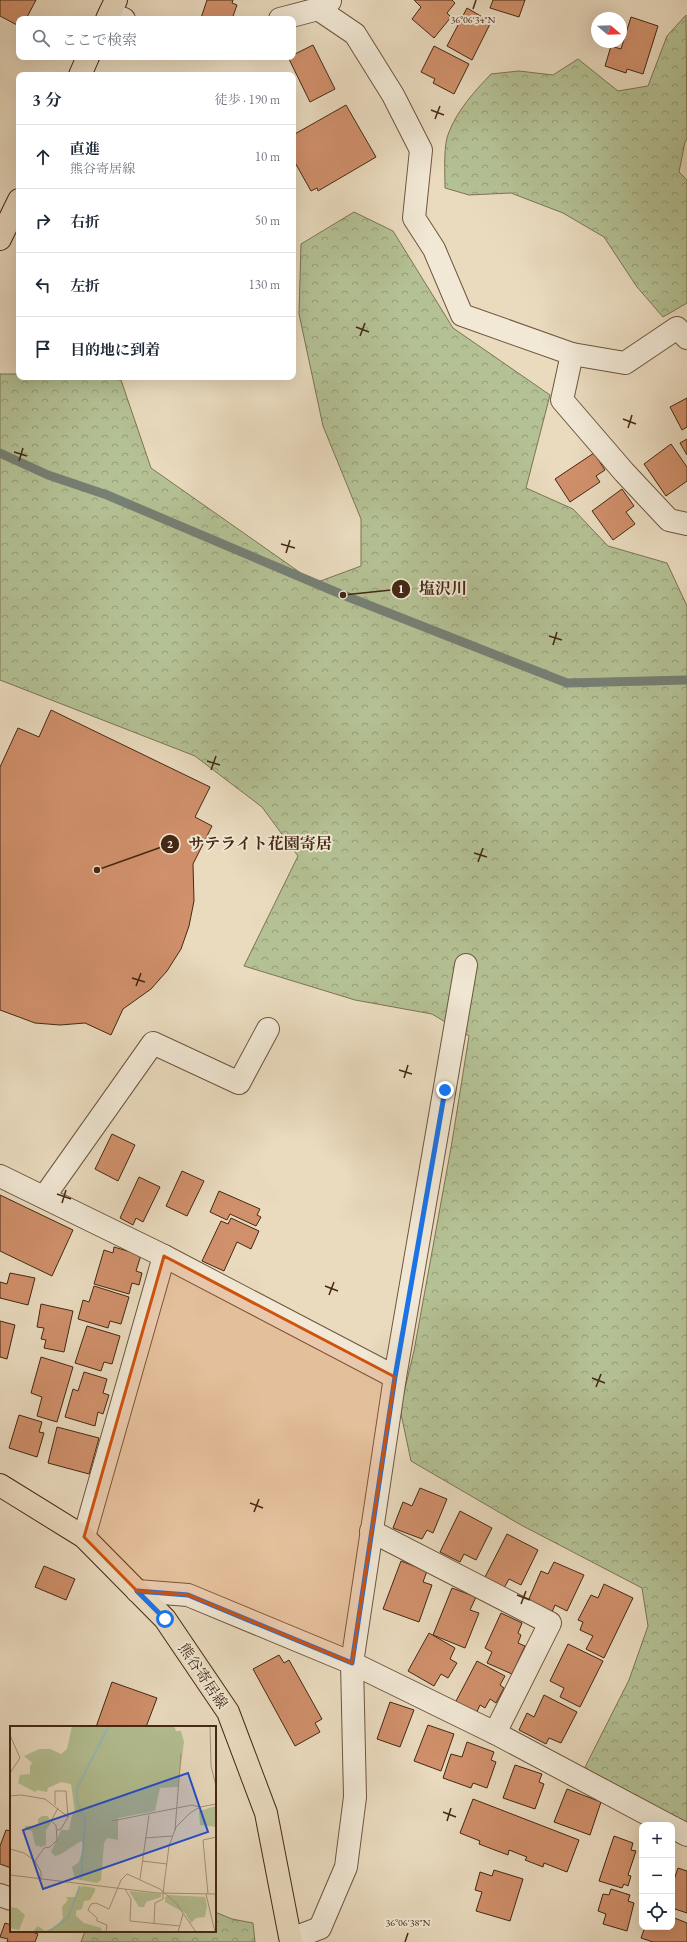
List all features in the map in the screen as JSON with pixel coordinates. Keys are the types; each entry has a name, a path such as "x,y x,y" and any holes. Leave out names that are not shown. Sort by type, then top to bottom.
{"main road":[{"path":"81,72 87,60"},
{"path":"0,239 16,206"},
{"name":"熊谷寄居線","path":"0,1485 84,1537 165,1619 228,1712 266,1812 291,1941"}],"street":[{"path":"289,16 325,4 355,34 392,95 421,150 414,218 434,249 462,315 572,354 625,363 677,328 687,338"},
{"path":"572,354 562,400 624,472 681,518"},
{"path":"291,1941 320,1928 346,1867 355,1797 352,1663 395,1377 466,965"},
{"path":"44,1197 153,1042 239,1082 268,1029"},
{"path":"0,1176 164,1256 395,1377"},
{"path":"84,1537 164,1256"},
{"path":"371,1531 550,1623 494,1733"},
{"path":"137,1591 188,1595 352,1663 494,1733 662,1822"},
{"path":"675,1829 687,1835"},
{"path":"0,1895 10,1900"}],"highlighted area":[{"path":"164,1256 395,1377 352,1663 188,1595 137,1591 84,1537"}],"green space":[{"path":"686,15 687,139 685,142 679,172 687,180 687,303 663,317 637,287 604,237 563,213 511,193 469,195 445,188 445,151 447,137 457,116 473,94 491,74 519,71 553,75 578,59 618,91 648,86 667,36"},
{"path":"354,212 393,231 453,328 550,395 526,488 573,509 608,546 667,563 687,606 687,1829 675,1823 675,1822 672,1822 579,1779 629,1680 648,1626 642,1588 521,1525 411,1461 400,1409 414,1351 452,1142 469,1036 432,1014 355,1000 244,966 298,856 262,807 195,756 0,680 0,374 16,374 16,380 121,380 151,468 315,583 361,566 361,519 323,426 299,314 301,244"},
{"path":"216,1912 232,1919 253,1923 255,1942 81,1942 85,1932 216,1932"}],"building":[{"path":"0,0 36,0 28,16 16,16 16,24 0,16"},
{"path":"207,0 233,0 232,3 237,5 233,16 202,16"},
{"path":"414,0 452,0 455,3 447,13 451,17 434,38 412,19 421,7"},
{"path":"493,0 525,0 519,17 490,8"},
{"path":"467,8 491,22 472,60 447,46"},
{"path":"631,17 658,26 643,74 627,69 626,73 605,66 610,48 627,48 627,30"},
{"path":"313,45 335,89 310,102 289,60 296,60 296,54"},
{"path":"434,46 469,64 454,94 433,83 435,79 421,72"},
{"path":"346,105 376,157 318,191 317,188 311,191 296,164 296,133"},
{"path":"687,398 687,427 682,430 670,407"},
{"path":"687,439 687,455 680,443"},
{"path":"671,444 687,467 687,481 666,496 644,464"},
{"path":"594,453 605,470 596,476 600,482 570,502 555,479"},
{"path":"622,489 634,506 626,512 635,524 613,540 592,511"},
{"path":"51,710 210,787 195,817 212,826 193,864 194,901 189,926 181,949 167,971 151,989 123,1009 111,1035 85,1023 60,1025 35,1023 0,1010 0,767 18,728 39,737"},
{"path":"112,1134 135,1145 118,1181 95,1169"},
{"path":"182,1171 204,1181 187,1216 166,1206"},
{"path":"139,1177 160,1187 143,1222 136,1218 133,1225 120,1218"},
{"path":"219,1191 260,1209 257,1215 261,1217 256,1226 230,1214 227,1220 210,1212"},
{"path":"0,1195 73,1230 52,1276 0,1251"},
{"path":"231,1218 259,1231 251,1249 237,1242 224,1271 202,1261 221,1221 228,1224"},
{"path":"114,1247 141,1255 136,1271 142,1273 139,1285 132,1283 129,1294 94,1284 104,1250 113,1253"},
{"path":"10,1273 35,1278 28,1305 0,1298 0,1282 7,1284"},
{"path":"94,1286 129,1297 121,1324 110,1321 108,1328 78,1319 83,1300 89,1302"},
{"path":"41,1304 73,1311 64,1352 44,1348 46,1340 41,1339 44,1328 37,1327"},
{"path":"0,1321 15,1325 7,1359 0,1357"},
{"path":"87,1326 120,1336 112,1364 104,1362 101,1371 75,1363"},
{"path":"41,1357 73,1367 57,1422 37,1416 42,1397 31,1393"},
{"path":"84,1372 107,1379 103,1393 109,1395 103,1414 98,1412 95,1426 65,1417 73,1389 78,1391"},
{"path":"19,1415 42,1422 39,1432 44,1433 37,1457 9,1448"},
{"path":"57,1427 99,1438 89,1474 48,1463"},
{"path":"420,1488 447,1499 433,1533 427,1530 422,1539 393,1528 403,1502 412,1506"},
{"path":"460,1511 492,1528 476,1560 464,1554 460,1562 440,1552"},
{"path":"507,1534 538,1550 521,1585 509,1579 504,1588 484,1579"},
{"path":"401,1561 427,1571 423,1582 432,1585 419,1622 383,1609"},
{"path":"554,1562 584,1575 567,1611 555,1605 552,1612 528,1601 541,1571 548,1574"},
{"path":"44,1566 75,1579 66,1600 35,1587"},
{"path":"604,1584 633,1598 604,1658 586,1649 593,1636 580,1630 583,1622 578,1620 591,1595 598,1598"},
{"path":"452,1588 476,1597 470,1610 479,1613 465,1648 433,1635"},
{"path":"501,1613 522,1623 518,1633 521,1635 518,1643 525,1646 512,1674 487,1663 492,1652 485,1648"},
{"path":"429,1633 455,1648 450,1659 457,1663 448,1678 441,1674 434,1686 408,1671"},
{"path":"568,1644 603,1661 580,1707 560,1697 564,1688 550,1681"},
{"path":"279,1655 284,1663 289,1660 322,1719 315,1723 320,1732 295,1746 253,1669"},
{"path":"477,1661 505,1676 500,1685 504,1688 496,1703 490,1699 485,1708 480,1705 476,1714 455,1703"},
{"path":"112,1682 157,1698 146,1726 96,1726"},
{"path":"544,1695 577,1712 561,1743 549,1738 546,1744 519,1730 527,1713 534,1717"},
{"path":"390,1702 414,1710 400,1747 377,1739"},
{"path":"428,1725 454,1734 441,1771 414,1761"},
{"path":"467,1742 494,1752 491,1760 496,1762 487,1788 473,1783 471,1788 443,1778 451,1754 462,1757"},
{"path":"515,1765 542,1774 539,1782 544,1784 535,1809 503,1798"},
{"path":"567,1789 601,1802 590,1835 554,1822"},
{"path":"473,1799 579,1840 567,1872 544,1863 543,1867 525,1860 527,1857 509,1850 508,1855 479,1844 480,1841 460,1833"},
{"path":"6,1830 10,1831 10,1868 0,1864 0,1846"},
{"path":"614,1836 633,1843 631,1850 636,1851 628,1875 631,1876 628,1886 624,1884 622,1888 599,1881"},
{"path":"678,1868 687,1871 687,1913 675,1909 675,1877"},
{"path":"494,1870 523,1879 510,1921 476,1911 482,1892 475,1890 480,1872 492,1876"},
{"path":"611,1889 630,1895 628,1901 634,1903 627,1931 603,1924 606,1914 598,1911 603,1894 609,1895"},
{"path":"675,1918 687,1923 687,1942 653,1942 641,1938 644,1930 675,1930"},
{"path":"5,1923 10,1925 10,1932 32,1932 38,1934 35,1942 7,1942 8,1939 0,1937"}],"waterway":[{"path":"0,453 48,475 107,495 343,595 567,683 687,680"}],"place":[{"name":"塩沢川","path":"343,595"},
{"name":"サテライト花園寄居","path":"97,870"}],"route":[{"path":"165,1619 137,1591 188,1595 352,1663 395,1377 445,1090"}]}
